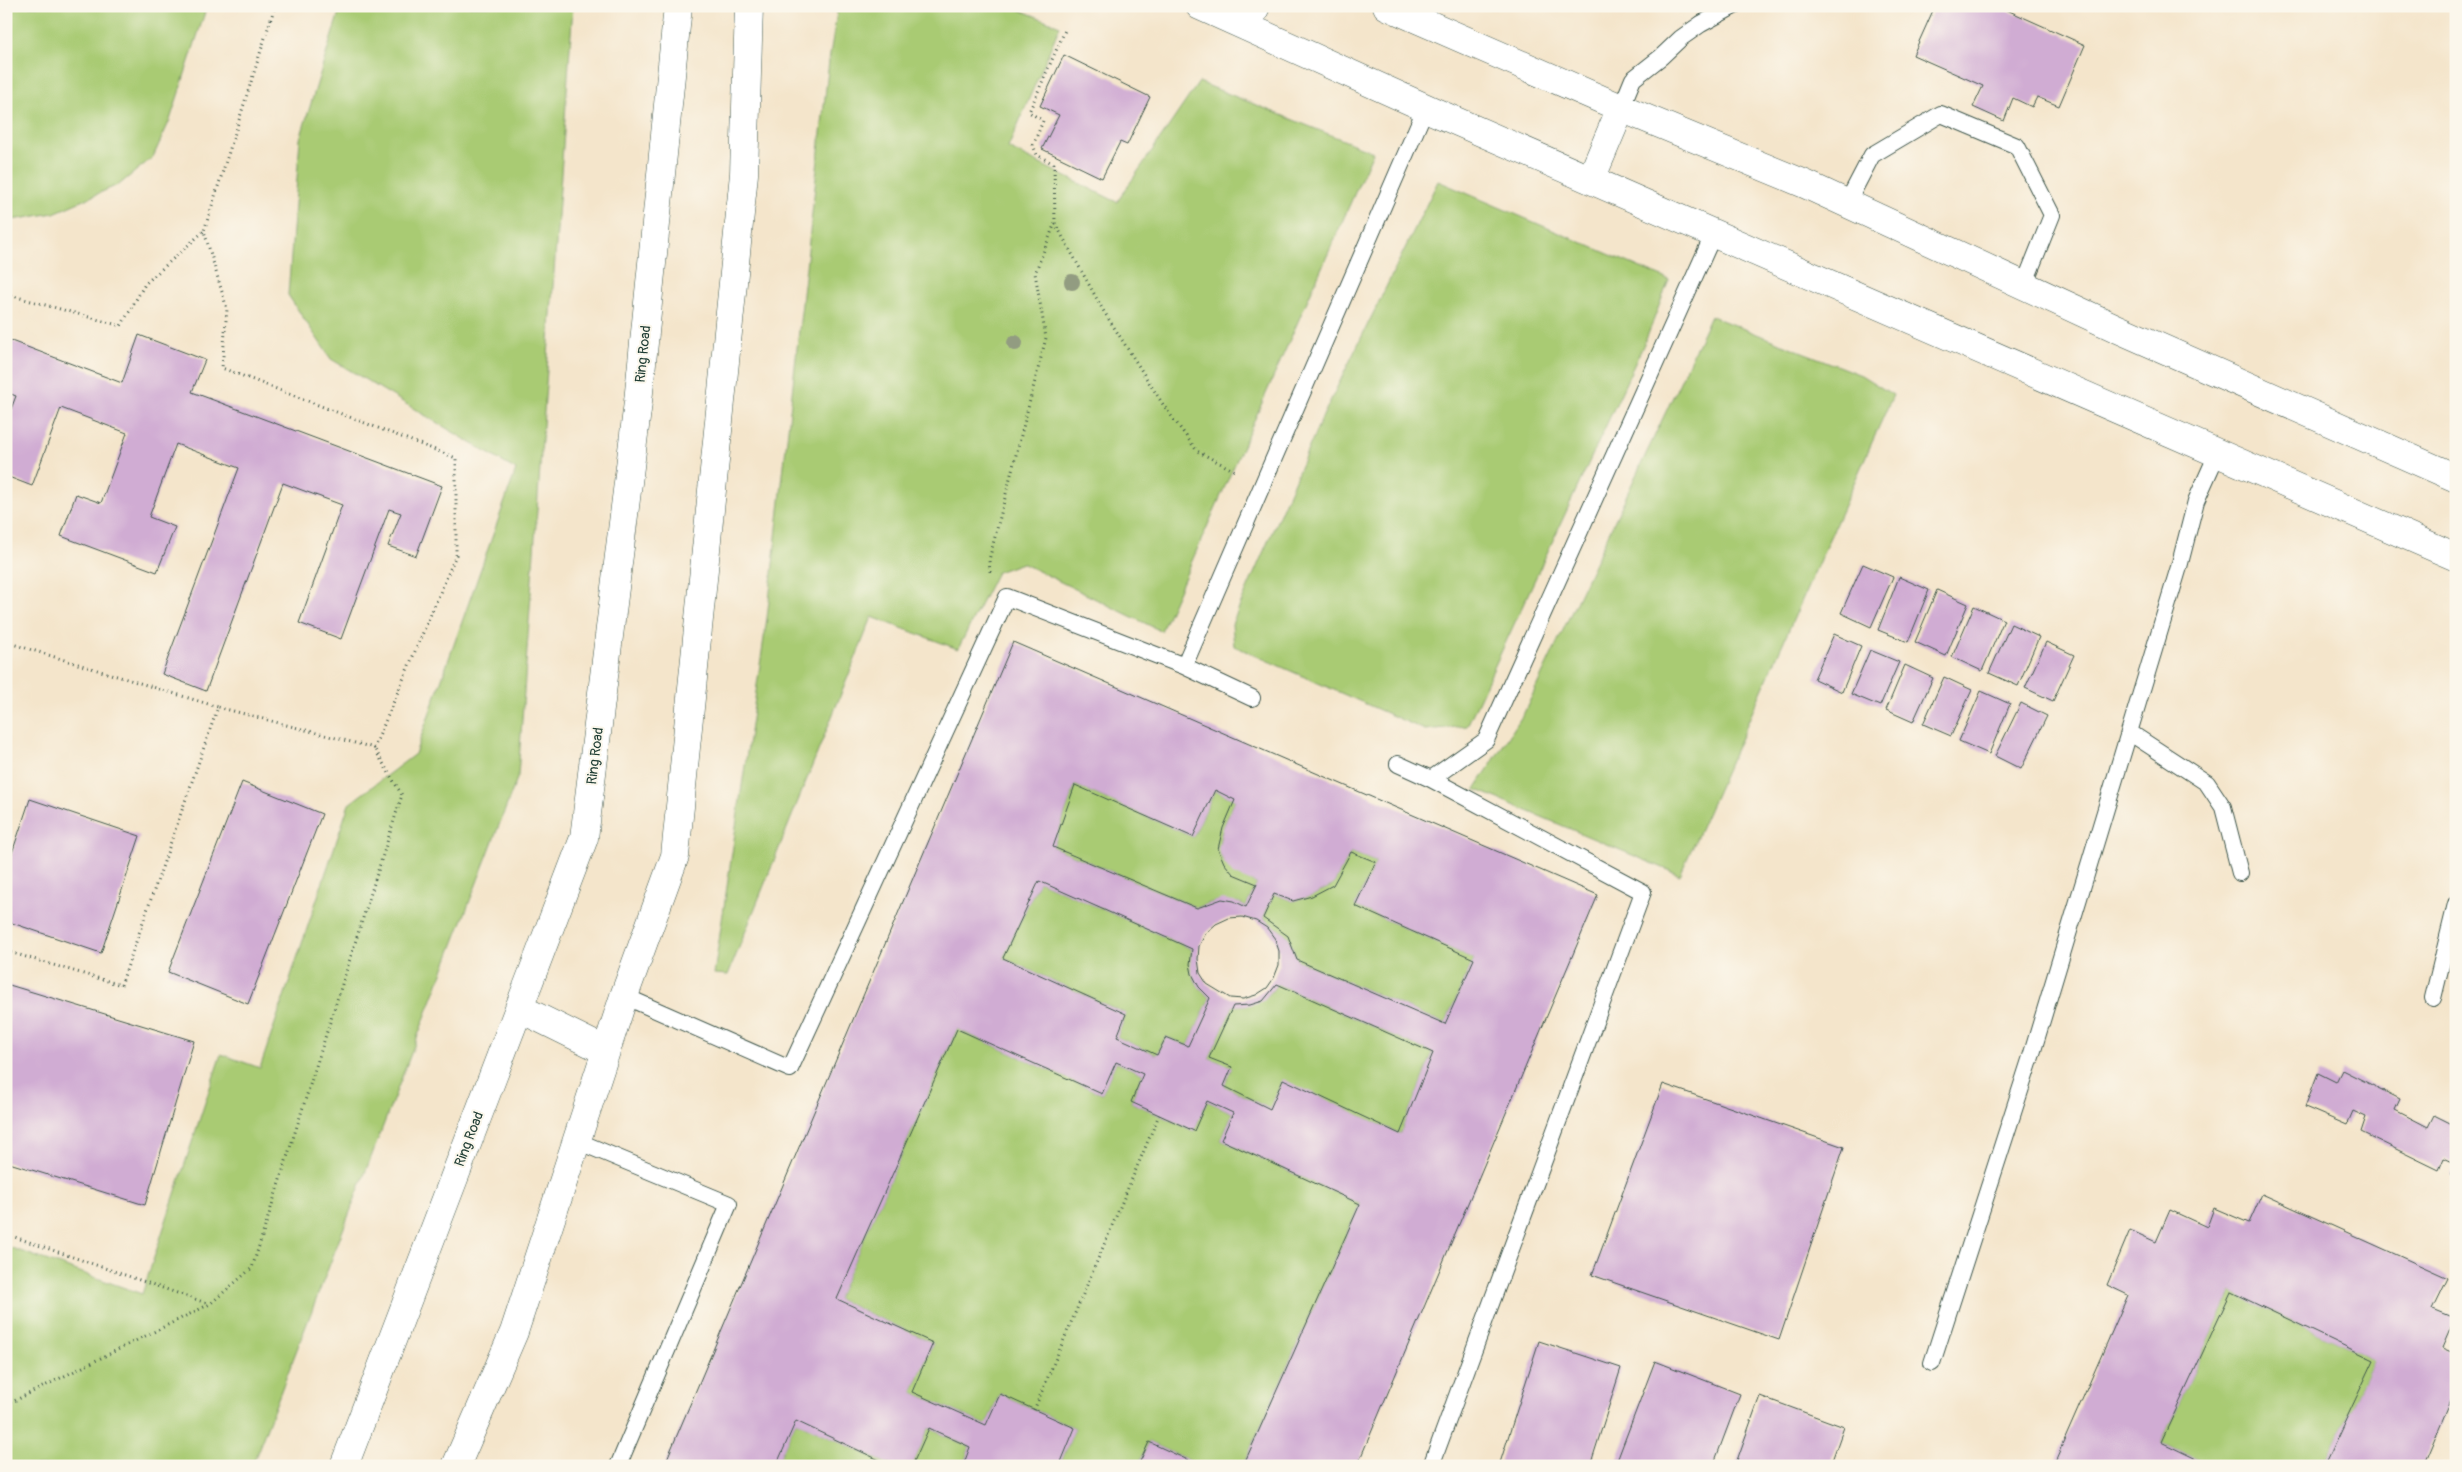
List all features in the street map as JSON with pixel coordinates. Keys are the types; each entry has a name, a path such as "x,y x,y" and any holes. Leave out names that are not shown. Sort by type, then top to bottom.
{"main road":[{"name":"Ring Road","path":"344,1466 584,838 638,402 678,6"},
{"path":"1200,6 1251,17 1426,107 2456,557"},
{"path":"1387,6 1621,108 1847,203 2024,285 2456,478"},
{"path":"456,1466 514,1332 624,996 676,856 744,174 751,9"},
{"path":"1591,179 1621,108"},
{"path":"519,1008 606,1051"}],"lane":[{"path":"1621,108 1633,79 1681,38 1701,24 1734,6"},
{"path":"1184,666 1426,107"},
{"path":"1847,203 1872,155 1941,114 2017,146 2052,215 2024,285"},
{"path":"1430,780 1486,740 1714,233"},
{"path":"1932,1363 2030,1060 2179,567 2196,501 2218,452"},
{"path":"624,996 790,1069 1007,597 1184,666 1252,698"},
{"path":"2129,732 2207,783 2223,807 2240,873"},
{"path":"1398,764 1643,892 1431,1466"},
{"path":"2433,998 2456,904"},
{"path":"577,1141 729,1204 618,1466"}],"path":[{"path":"6,294 121,326 145,284 204,230 275,6"},
{"path":"1007,597 994,591 989,560 1046,338 1035,273 1055,223 1054,164 1037,155 1032,145 1043,121 1029,112 1066,28"},
{"path":"1055,223 1103,310 1164,406 1198,450 1262,485"},
{"path":"204,230 227,309 222,368 456,458 456,555 374,748"},
{"path":"6,642 218,707 374,748 402,795 252,1268 210,1304 6,1405"},
{"path":"6,951 121,985 218,707"},
{"path":"1034,1410 1159,1115"},
{"path":"6,1234 210,1304"}],"green space":[{"path":"6,6 207,6 170,120 153,157 120,184 54,213 6,221"},
{"path":"341,6 573,6 518,776 252,1466 6,1466 6,1246 142,1294 221,1054 260,1068 349,804 415,754 516,470 331,359 288,295 300,139"},
{"path":"838,6 1010,6 1060,26 1008,148 1117,202 1199,82 1373,152 1161,631 1022,563 997,572 958,649 872,617 728,975 714,974 767,618 829,61"},
{"path":"1438,181 1669,280 1647,337 1467,726 1425,730 1234,646 1232,624 1320,422"},
{"path":"1711,316 1861,375 1893,395 1680,875 1475,789 1524,713"},
{"path":"1075,785 1193,837 1215,790 1235,800 1223,829 1219,851 1222,860 1229,868 1257,884 1246,907 1233,902 1222,901 1197,908 1053,847"},
{"path":"1351,852 1376,862 1355,906 1474,959 1445,1024 1297,960 1288,936 1263,918 1274,894 1293,901 1312,896 1333,885"},
{"path":"1039,881 1192,949 1191,964 1196,982 1210,998 1188,1046 1166,1037 1157,1055 1117,1037 1126,1014 1003,958"},
{"path":"1277,984 1433,1053 1400,1134 1283,1080 1270,1109 1224,1086 1232,1067 1209,1058 1233,1006 1247,1005 1264,999"},
{"path":"957,1029 1102,1094 1116,1062 1143,1074 1131,1102 1194,1131 1207,1101 1233,1113 1221,1140 1360,1204 1243,1466 1201,1466 1149,1442 1138,1466 1069,1466 1061,1462 1075,1428 1000,1394 986,1425 912,1392 933,1343 837,1299"},
{"path":"2231,1292 2374,1360 2324,1466 2211,1466 2161,1442"},
{"path":"796,1421 892,1466 776,1466"},
{"path":"929,1428 970,1447 963,1466 912,1466"}],"building":[{"path":"1935,6 1998,6 2085,45 2059,106 2037,97 2032,107 2013,98 2004,121 1973,107 1983,86 1913,55"},
{"path":"1064,55 1150,97 1127,145 1120,142 1102,178 1042,149 1059,115 1040,106"},
{"path":"139,335 205,360 192,392 442,486 416,556 388,546 401,513 389,509 341,639 299,623 342,505 283,483 206,691 162,674 239,468 176,444 149,517 175,527 157,572 61,536 76,494 101,503 127,433 61,408 32,486 6,476 6,422 16,396 6,392 6,339 122,383"},
{"path":"1863,564 1893,577 1871,627 1841,613"},
{"path":"1899,577 1929,590 1908,642 1878,630"},
{"path":"1937,590 1968,604 1946,656 1915,642"},
{"path":"1974,606 2004,620 1982,671 1952,657"},
{"path":"2011,624 2039,637 2018,686 1989,673"},
{"path":"1834,634 1861,646 1842,692 1814,679"},
{"path":"1013,642 1598,895 1357,1466 1243,1466 1360,1204 1221,1140 1233,1113 1207,1101 1194,1131 1131,1102 1143,1074 1116,1062 1102,1094 957,1029 837,1299 933,1343 912,1392 986,1425 1000,1394 1075,1428 1061,1462 1069,1466 963,1466 970,1447 929,1428 912,1466 892,1466 796,1421 776,1466 664,1466","holes":["1075,785 1193,837 1215,790 1235,800 1223,828 1218,849 1224,863 1233,874 1257,884 1246,907 1234,901 1222,899 1197,908 1053,847","1351,852 1376,862 1355,906 1474,959 1445,1024 1297,960 1288,936 1263,918 1274,894 1293,901 1312,896 1333,885","1039,881 1192,949 1190,964 1192,974 1199,987 1210,998 1188,1046 1166,1037 1157,1055 1117,1037 1126,1014 1003,958","1242,917 1256,921 1267,928 1275,939 1279,951 1279,965 1274,978 1267,988 1256,995 1243,999 1230,998 1207,984 1200,973 1199,946 1206,933 1216,924 1229,918","1277,984 1433,1053 1400,1134 1283,1079 1270,1109 1224,1086 1232,1067 1209,1058 1233,1006 1250,1005 1263,1001"]},
{"path":"2046,642 2074,655 2053,701 2025,688"},
{"path":"1870,650 1899,662 1880,706 1851,694"},
{"path":"1905,665 1933,678 1913,722 1886,710"},
{"path":"1944,677 1972,690 1951,736 1923,724"},
{"path":"1981,691 2010,704 1989,754 1959,741"},
{"path":"2021,703 2047,716 2021,769 1995,756"},
{"path":"242,782 322,814 248,1004 168,972"},
{"path":"30,799 140,836 101,953 6,921 6,871"},
{"path":"6,984 194,1041 145,1205 6,1162"},
{"path":"2342,1070 2400,1099 2395,1110 2428,1127 2434,1115 2456,1126 2456,1178 2450,1175 2455,1163 2444,1158 2439,1170 2361,1132 2366,1117 2353,1111 2347,1125 2305,1107 2318,1073 2336,1082"},
{"path":"1663,1084 1844,1147 1779,1340 1592,1275"},
{"path":"2262,1194 2448,1278 2433,1309 2455,1318 2442,1348 2456,1354 2456,1388 2423,1466 2324,1466 2374,1360 2231,1292 2161,1442 2211,1466 2053,1466 2128,1295 2107,1285 2130,1230 2156,1242 2170,1210 2207,1227 2214,1208 2249,1223"},
{"path":"1539,1341 1621,1368 1590,1466 1499,1466"},
{"path":"1655,1361 1740,1394 1713,1466 1615,1466"},
{"path":"1760,1396 1844,1427 1830,1466 1735,1466"},
{"path":"1149,1442 1201,1466 1138,1466"}]}
